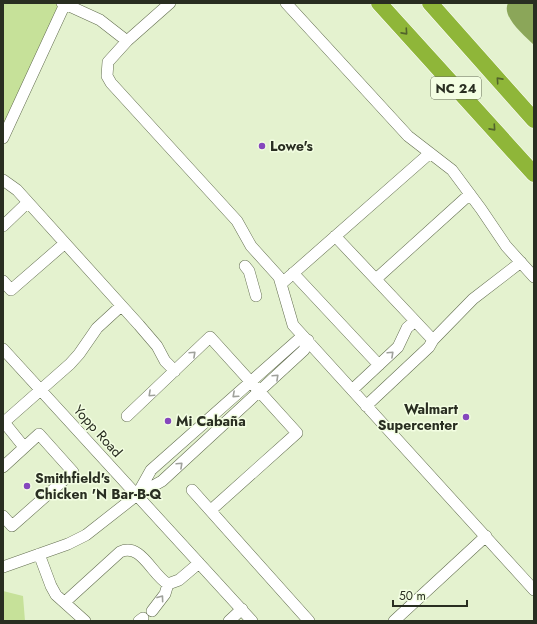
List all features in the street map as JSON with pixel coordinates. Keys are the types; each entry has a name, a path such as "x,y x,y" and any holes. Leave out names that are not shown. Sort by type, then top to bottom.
{"highway":[{"name":"NC 24","path":"379,3 534,174"},
{"name":"NC 24","path":"430,3 534,120"}],"street":[{"path":"170,3 127,41 108,62 107,76 237,221 246,238 273,270 281,284 293,325 534,590"},
{"path":"286,3 408,136 452,170 506,246 534,277"},
{"path":"3,138 63,4 100,20 127,41"},
{"path":"281,284 430,153"},
{"path":"3,180 16,190 121,306 157,346 165,361 175,371"},
{"path":"376,279 470,194"},
{"path":"3,226 27,203"},
{"path":"335,236 433,340"},
{"path":"3,281 12,290 64,244"},
{"path":"366,406 429,347 433,340 473,299 521,262"},
{"path":"245,266 256,296"},
{"path":"293,273 379,365"},
{"path":"24,447 3,422 79,354 97,328 121,306"},
{"path":"352,390 398,347 407,328 415,321"},
{"path":"127,416 210,337 297,433 211,510"},
{"path":"137,495 151,470 298,339 308,340"},
{"path":"4,564 68,544 86,535 137,495 162,481 304,350 308,340"},
{"name":"Yopp Road","path":"3,349 252,621"},
{"path":"3,467 39,434 73,472 12,526 3,516"},
{"path":"192,490 309,621"},
{"path":"394,621 486,536"},
{"path":"65,602 120,552 125,550 136,551 161,580 168,584 179,580 199,563"},
{"path":"39,554 56,595 85,621"},
{"path":"145,616 165,594 168,584"},
{"path":"229,621 242,609"}],"shaded area":[{"path":"3,3 62,3 3,138"},
{"path":"508,3 534,3 534,45 511,20 508,14"},
{"path":"3,591 23,596 25,621 3,621"}],"place":[{"name":"Lowe's","path":"262,146"},
{"name":"Walmart Supercenter","path":"466,417"},
{"name":"Mi Cabaña","path":"168,421"},
{"name":"Smithfield's Chicken 'N Bar-B-Q","path":"27,486"}]}
